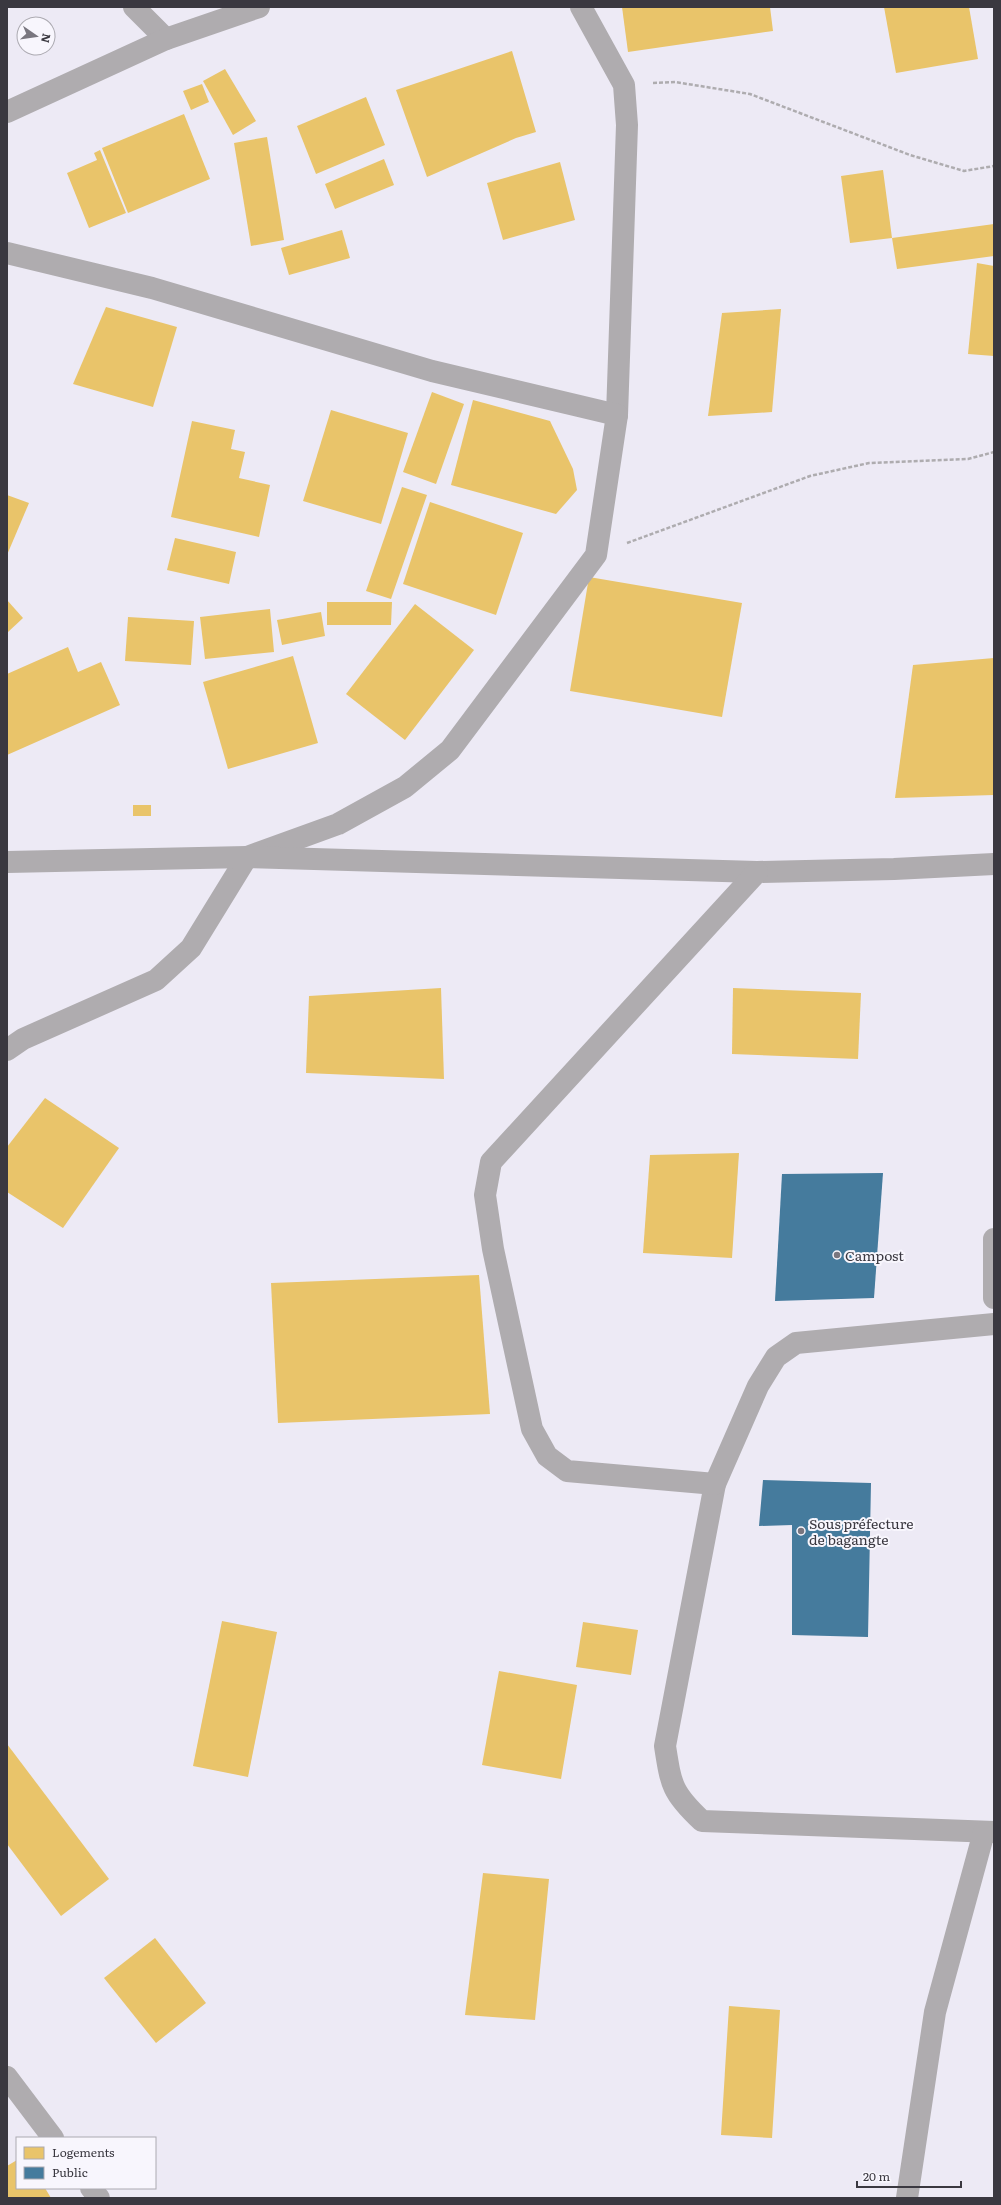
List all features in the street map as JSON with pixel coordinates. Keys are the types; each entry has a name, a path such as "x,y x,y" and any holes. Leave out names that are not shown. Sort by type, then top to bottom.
{"street":[{"path":"134,7 166,39"},
{"path":"7,112 166,39 259,7"},
{"path":"7,1050 23,1039 156,980 191,948 247,857 338,824 405,787 450,750 596,555 617,415 627,125 624,85 581,7"},
{"path":"7,253 152,288 432,371 617,415"},
{"path":"7,862 247,857 757,872 894,869 994,864"},
{"path":"715,1484 567,1471 547,1456 532,1429 493,1249 484,1195 491,1162 757,872"},
{"path":"994,1239 994,1298"},
{"path":"907,2198 935,2012 989,1832 702,1821 682,1802 671,1780 665,1746 715,1484 758,1386 776,1357 796,1342 994,1324"},
{"path":"7,2077 52,2137"},
{"path":"92,2189 99,2198"}],"path":[{"path":"624,85 675,82 750,94 910,155 964,171 994,166"},
{"path":"596,555 810,476 869,464 968,459 994,452"}],"building: Logements":[{"path":"622,7 770,7 773,31 628,52"},
{"path":"884,7 969,7 978,59 896,73"},
{"path":"512,51 536,132 516,138 427,177 396,90"},
{"path":"225,69 256,121 233,135 203,81"},
{"path":"202,84 209,102 191,110 183,91"},
{"path":"366,97 385,145 316,174 297,126"},
{"path":"184,114 210,179 128,213 102,148"},
{"path":"267,137 284,240 251,246 234,143"},
{"path":"100,150 126,213 89,228 67,173 97,160 94,153"},
{"path":"384,159 394,185 335,209 325,184"},
{"path":"560,162 575,220 503,240 487,183"},
{"path":"883,170 892,238 850,243 841,176"},
{"path":"994,224 994,256 897,269 892,238"},
{"path":"342,230 350,258 289,275 281,248"},
{"path":"977,263 994,266 994,356 968,354"},
{"path":"106,307 177,327 153,407 73,384"},
{"path":"781,309 772,412 708,416 722,313"},
{"path":"432,392 464,404 436,484 403,472"},
{"path":"473,400 550,421 573,469 577,490 556,514 451,485"},
{"path":"331,410 408,433 381,524 303,501"},
{"path":"192,421 235,430 231,449 245,452 239,478 270,485 259,537 171,517"},
{"path":"402,487 427,495 391,599 366,591"},
{"path":"7,495 29,503 7,555"},
{"path":"430,502 523,533 496,615 403,584"},
{"path":"175,538 236,552 229,584 167,570"},
{"path":"589,577 742,603 722,717 570,691"},
{"path":"7,600 23,618 7,633"},
{"path":"327,602 392,602 391,625 327,625"},
{"path":"415,604 474,650 405,740 346,694"},
{"path":"270,609 274,652 205,659 200,617"},
{"path":"321,612 325,636 282,645 277,620"},
{"path":"128,617 194,621 191,665 125,661"},
{"path":"68,647 78,672 101,662 120,705 7,755 7,674"},
{"path":"293,656 318,743 228,769 203,682"},
{"path":"994,658 994,795 895,798 913,665"},
{"path":"133,805 151,805 151,816 133,816"},
{"path":"441,988 444,1079 306,1073 309,996"},
{"path":"733,988 861,993 858,1059 732,1054"},
{"path":"45,1098 119,1148 63,1228 7,1192 7,1147"},
{"path":"739,1153 732,1258 643,1253 650,1155"},
{"path":"479,1275 490,1414 278,1423 271,1283"},
{"path":"222,1621 277,1632 248,1777 193,1766"},
{"path":"583,1622 638,1630 631,1675 576,1667"},
{"path":"499,1671 577,1685 561,1779 482,1765"},
{"path":"7,1744 109,1879 61,1916 7,1844"},
{"path":"483,1873 549,1879 535,2020 465,2015"},
{"path":"155,1938 206,2003 156,2043 104,1978"},
{"path":"729,2006 780,2010 772,2138 721,2135"},
{"path":"16,2161 16,2189 46,2189 51,2198 7,2198 7,2166"}],"building: Public":[{"path":"883,1173 874,1298 775,1301 782,1174"},
{"path":"763,1480 871,1483 868,1637 792,1635 792,1525 759,1526"}],"place":[{"name":"Campost","path":"837,1255"},
{"name":"Sous préfecture de bagangte","path":"801,1531"}]}
